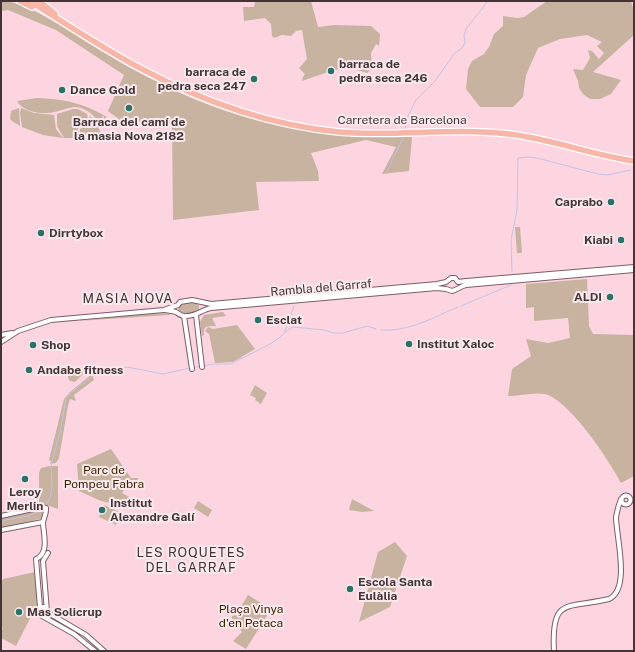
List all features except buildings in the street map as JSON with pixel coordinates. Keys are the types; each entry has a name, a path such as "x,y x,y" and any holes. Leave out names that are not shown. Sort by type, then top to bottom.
{"highway":[{"path":"20,1 54,17"},
{"name":"Carretera de Barcelona","path":"28,1 135,66 200,97 231,109 261,118 289,125 358,133 505,133 548,140 634,162"},
{"path":"35,1 135,63 135,66"},
{"path":"39,1 51,10"}],"street":[{"name":"Rambla del Garraf","path":"197,314 204,309 211,308 437,288 446,288 453,291 458,287 466,285 634,267"},
{"name":"Rambla del Garraf","path":"199,302 211,304 437,284 446,282 448,279 452,278 456,279 458,282 634,270"},
{"path":"446,282 446,288"},
{"path":"458,282 458,287"},
{"path":"1,335 51,320 164,310 184,301 192,300 199,302 202,309 197,314 184,316 164,310"},
{"path":"177,313 178,305"},
{"path":"197,314 202,367"},
{"path":"184,316 192,369"},
{"path":"1,331 8,334"},
{"path":"1,342 18,331"},
{"path":"1,346 13,334"},
{"path":"554,651 555,622 560,611 568,606 609,599 614,596 619,589 621,562 616,517 621,499 625,495 632,496 630,502 620,506"},
{"path":"621,499 625,504"},
{"path":"1,516 42,507 46,508 43,522 46,552 42,559 46,610 45,615 42,616"},
{"path":"1,530 43,522"},
{"path":"42,559 36,560 40,607 38,613 74,634 95,651"},
{"path":"40,607 43,607 86,635 104,651"}],"green space":[{"path":"1,1 26,7 39,13 112,58 140,73 178,92 227,111 260,121 312,132 362,136 412,137 409,171 382,174 396,147 366,140 311,153 318,171 319,181 256,182 259,210 173,220 172,123 120,120 108,111 124,75 56,30 8,10 1,11"},
{"path":"255,1 311,1 318,27 334,25 371,26 380,34 379,46 376,44 371,53 372,68 367,73 351,68 334,70 302,81 305,74 299,68 307,59 302,30 296,31 291,36 282,35 274,38 272,36 271,24 265,18 244,21 243,7 254,7"},
{"path":"547,1 631,1 634,11 634,35 593,72 621,80 611,94 600,99 590,99 583,94 579,88 573,69 583,70 590,58 588,50 592,51 599,59 604,53 597,46 602,42 587,35 560,39 538,48 526,75 523,97 513,107 480,107 466,89 468,69 472,61 484,54 489,47 494,34 503,26 503,16 517,18 524,17"},
{"path":"37,98 56,99 90,108 107,117 104,119 102,116 104,128 92,115 78,107 72,107 49,113 39,113 24,108 17,101"},
{"path":"19,108 20,126 10,119 11,111"},
{"path":"21,108 34,113 54,115 56,129 63,138 43,135 22,127 20,113"},
{"path":"78,109 87,114 88,119 78,128 79,138 64,138 57,126 57,114"},
{"path":"90,116 95,121 101,133 80,137 80,129 88,123"},
{"path":"515,227 520,227 522,253 517,253"},
{"path":"587,279 589,326 593,334 634,335 634,476 621,483 616,473 588,432 565,407 555,399 545,394 508,396 512,369 531,356 526,339 548,343 570,338 568,318 534,321 534,307 526,308 526,284"},
{"path":"194,302 199,305 199,310 189,314 179,312 178,306 181,303"},
{"path":"223,312 226,316 212,318 216,326 208,326 205,328 204,335 202,336 200,322 204,315"},
{"path":"169,313 170,315 77,321 143,314"},
{"path":"237,325 255,349 233,362 215,363 209,334 205,331 208,327 213,329"},
{"path":"90,367 75,382 70,381 68,378 69,368"},
{"path":"92,374 94,380 74,395 76,401 70,399 59,458 56,463 50,464 51,461 49,460 64,399 70,392"},
{"path":"255,385 267,393 261,404 255,400 256,398 250,395"},
{"name":"Parc de Pompeu Fabra","path":"111,449 131,478 138,478 138,480 130,480 122,493 129,497 128,509 118,501 115,504 101,501 79,491 77,464"},
{"path":"58,466 58,509 44,504 39,505 39,473 41,468"},
{"path":"352,499 374,511 362,512 349,510"},
{"path":"198,501 212,510 208,517 194,508"},
{"path":"104,505 122,513 116,525 99,517"},
{"path":"43,509 42,518 40,519 1,528 1,518"},
{"path":"395,542 407,556 390,607 359,622 378,552"},
{"path":"35,572 38,603 16,646 1,638 3,628 1,627 1,583 3,579"},
{"name":"Plaça Vinya d'en Petaca","path":"248,595 271,609 246,649 233,641 242,632 232,619 232,616 236,615"}],"waterway":[{"path":"405,130 408,116 416,100 435,81 454,54 462,48 465,43 464,36 466,29 488,1"},
{"path":"387,171 403,138"},
{"path":"512,272 511,240 517,210 518,158 537,158 598,174 608,175 630,170"},
{"path":"461,306 511,285"},
{"path":"285,331 294,306"},
{"path":"381,330 401,329 458,307"},
{"path":"203,366 213,364 231,364 270,344 293,327 324,330 334,333 343,333 367,326 376,329"},
{"path":"193,368 200,366"},
{"path":"44,507 50,498 52,488 51,466 61,428 66,398 69,394 99,371 111,371 127,367 163,374 190,368"},
{"path":"1,521 32,515 42,509"}],"place":[{"name":"barraca de pedra seca 246","path":"331,71"},
{"name":"barraca de pedra seca 247","path":"254,79"},
{"name":"Dance Gold","path":"62,90"},
{"name":"Barraca del camí de la masia Nova 2182","path":"129,108"},
{"name":"Caprabo","path":"611,202"},
{"name":"Dirrtybox","path":"41,233"},
{"name":"Kiabi","path":"621,240"},
{"name":"ALDI","path":"610,297"},
{"name":"Esclat","path":"258,320"},
{"name":"Institut Xaloc","path":"409,344"},
{"name":"Shop","path":"33,345"},
{"name":"Andabe fitness","path":"29,370"},
{"name":"Leroy Merlin","path":"25,479"},
{"name":"Institut Alexandre Galí","path":"102,510"},
{"name":"Escola Santa Eulàlia","path":"350,589"},
{"name":"Mas Solicrup","path":"19,612"}],"district":[{"name":"MASIA NOVA","path":"128,299"},
{"name":"LES ROQUETES DEL GARRAF","path":"191,560"}]}
